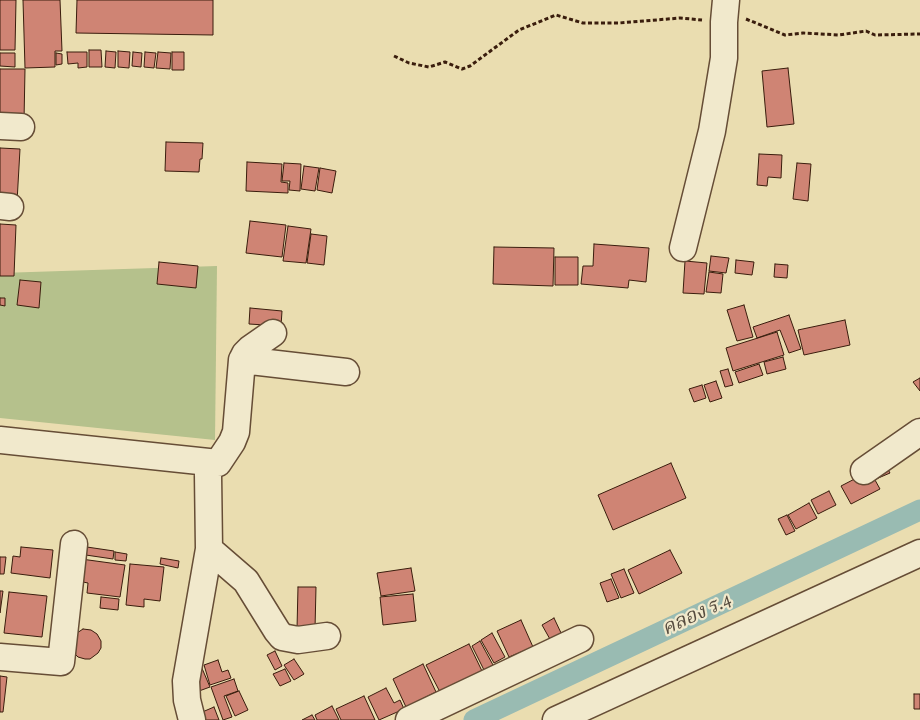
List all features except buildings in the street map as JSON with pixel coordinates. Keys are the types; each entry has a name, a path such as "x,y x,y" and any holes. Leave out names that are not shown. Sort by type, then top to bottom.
{"street":[{"path":"683,248 712,131 724,58 725,11"},
{"path":"192,720 187,700 186,681 209,549 208,474 212,464 218,463 232,442 236,432 242,360 250,349 273,333"},
{"path":"242,360 346,372"},
{"path":"864,471 920,432"},
{"path":"0,440 218,463"},
{"path":"0,657 61,662 74,544"},
{"path":"209,549 246,581 282,637 298,640 327,636"},
{"path":"556,720 920,553"},
{"path":"409,720 580,639"}],"path":[{"path":"394,56 409,63 429,67 445,62 462,69 470,66 519,30 556,15 583,23 619,23 680,18 725,11 785,35 803,33 839,35 866,31 875,35 920,34"}],"green space":[{"path":"217,266 215,440 0,418 0,273"}],"waterway":[{"name":"คลอง ร.4","path":"474,720 920,510"}]}
